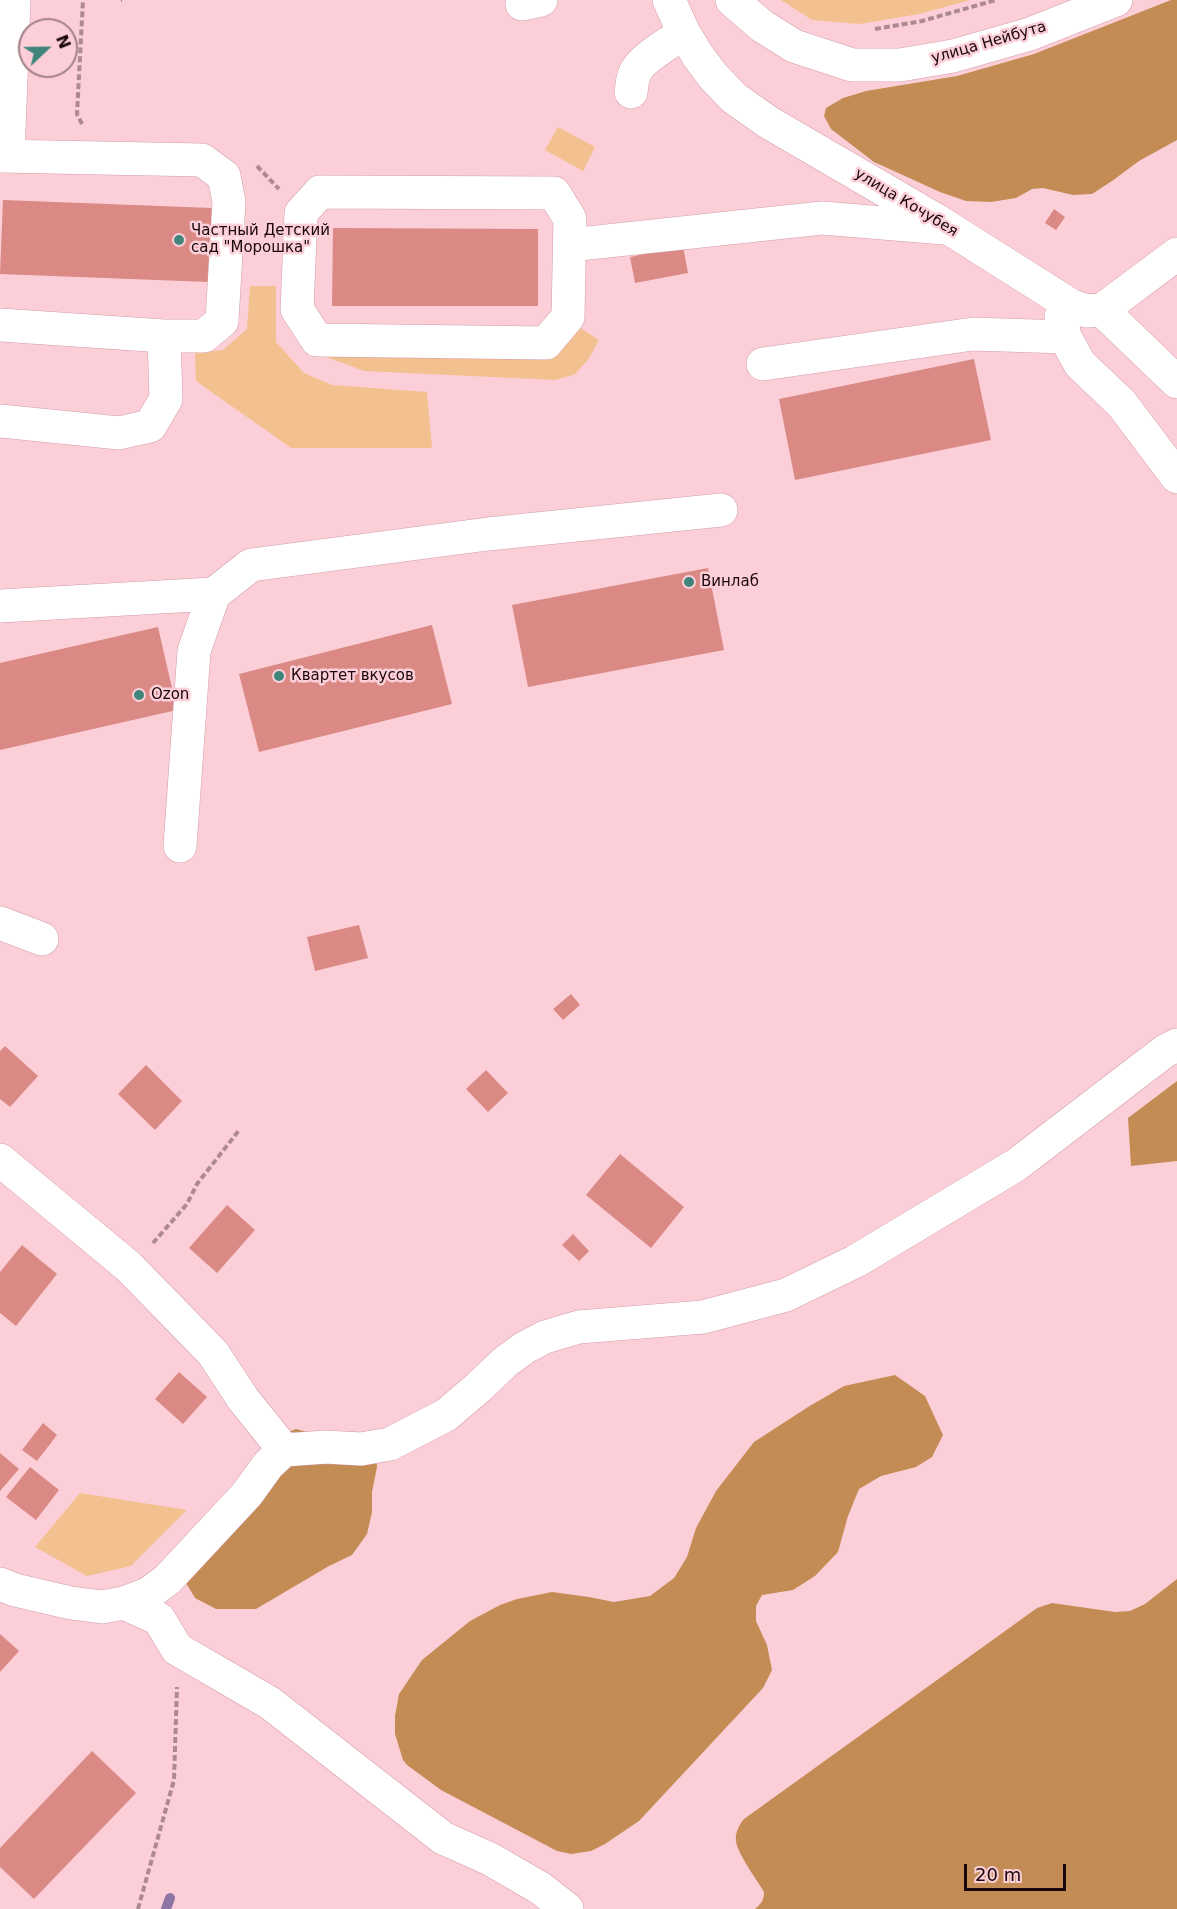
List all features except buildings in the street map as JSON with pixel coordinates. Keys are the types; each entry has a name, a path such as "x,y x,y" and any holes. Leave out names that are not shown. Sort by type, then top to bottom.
{"street":[{"path":"0,325 164,336 204,336 222,321 228,202 224,176 202,160 4,156 14,0"},
{"name":"улица Кочубея","path":"669,0 684,33 713,76 734,98 768,122 951,229 1080,310 1102,310"},
{"name":"улица Нейбута","path":"732,0 762,26 794,46 852,65 900,64 953,56 1030,34 1116,0"},
{"path":"631,92 634,75 643,61 684,33"},
{"path":"320,192 554,193 570,219 570,245 568,317 546,343 317,340 297,309 302,213 320,192"},
{"path":"570,245 822,218 951,229"},
{"path":"1177,254 1102,310 1177,382"},
{"path":"1058,297 1065,337 1080,364 1122,405 1177,477"},
{"path":"763,364 973,334 1065,337"},
{"path":"0,421 119,433 150,426 166,399 164,336"},
{"path":"180,846 194,651 214,594 251,565 488,534 721,510"},
{"path":"0,606 214,594"},
{"path":"0,923 42,939"},
{"path":"0,1584 15,1590 71,1603 102,1606 124,1603 148,1594 167,1580 247,1494 268,1465 284,1450 327,1447 362,1449 390,1444 446,1415 524,1348 546,1337 568,1330 630,1322 703,1317 786,1295 856,1261 1016,1165 1165,1051 1177,1045"},
{"path":"0,1160 128,1266 213,1353 243,1399 284,1450"},
{"path":"124,1603 159,1619 177,1649 270,1703 443,1838 489,1859 530,1882 567,1909"}],"path":[{"path":"83,0 77,114 80,122 86,127"},
{"path":"868,30 922,21 996,0"},
{"path":"254,163 268,177"},
{"path":"128,1266 148,1249 181,1211 197,1184 240,1128"},
{"path":"138,1909 174,1780 177,1713"}],"shaded area":[{"path":"781,0 970,0 919,14 859,24 812,20"},
{"path":"1171,0 1177,0 1177,140 1139,161 1092,194 1073,195 1043,188 1032,189 1016,198 991,202 966,201 940,192 874,162 831,129 824,116 826,108 843,98 866,91 957,76 1034,54"},
{"path":"558,127 595,147 583,171 545,150"},
{"path":"250,286 276,286 276,342 304,373 332,385 427,392 432,448 291,448 196,381 195,353 223,350 247,329"},
{"path":"579,327 599,340 588,360 575,374 556,380 364,371 321,355 556,357"},
{"path":"1177,1081 1177,1161 1131,1166 1128,1118"},
{"path":"895,1375 925,1396 943,1435 932,1457 916,1467 881,1476 859,1489 848,1516 838,1552 815,1576 793,1590 762,1595 756,1606 756,1621 767,1645 772,1670 763,1688 639,1821 591,1851 571,1854 557,1851 441,1790 403,1760 395,1734 399,1694 422,1660 470,1621 500,1605 552,1592 614,1602 650,1596 674,1578 687,1557 696,1528 716,1491 754,1442 844,1386"},
{"path":"296,1429 376,1450 377,1467 367,1534 352,1555 256,1609 216,1609 195,1598 186,1583 281,1435"},
{"path":"80,1493 187,1510 131,1566 87,1576 35,1547"},
{"path":"1177,1579 1177,1909 755,1909 762,1902 764,1892 737,1846 737,1832 744,1819 1037,1608 1052,1603 1115,1612 1130,1611 1145,1604"}],"waterway":[{"path":"166,1909 170,1898"}],"place":[{"name":"Частный Детский сад \"Морошка\"","path":"179,240"},
{"name":"Винлаб","path":"689,582"},
{"name":"Квартет вкусов","path":"279,676"},
{"name":"Ozon","path":"139,695"}]}
